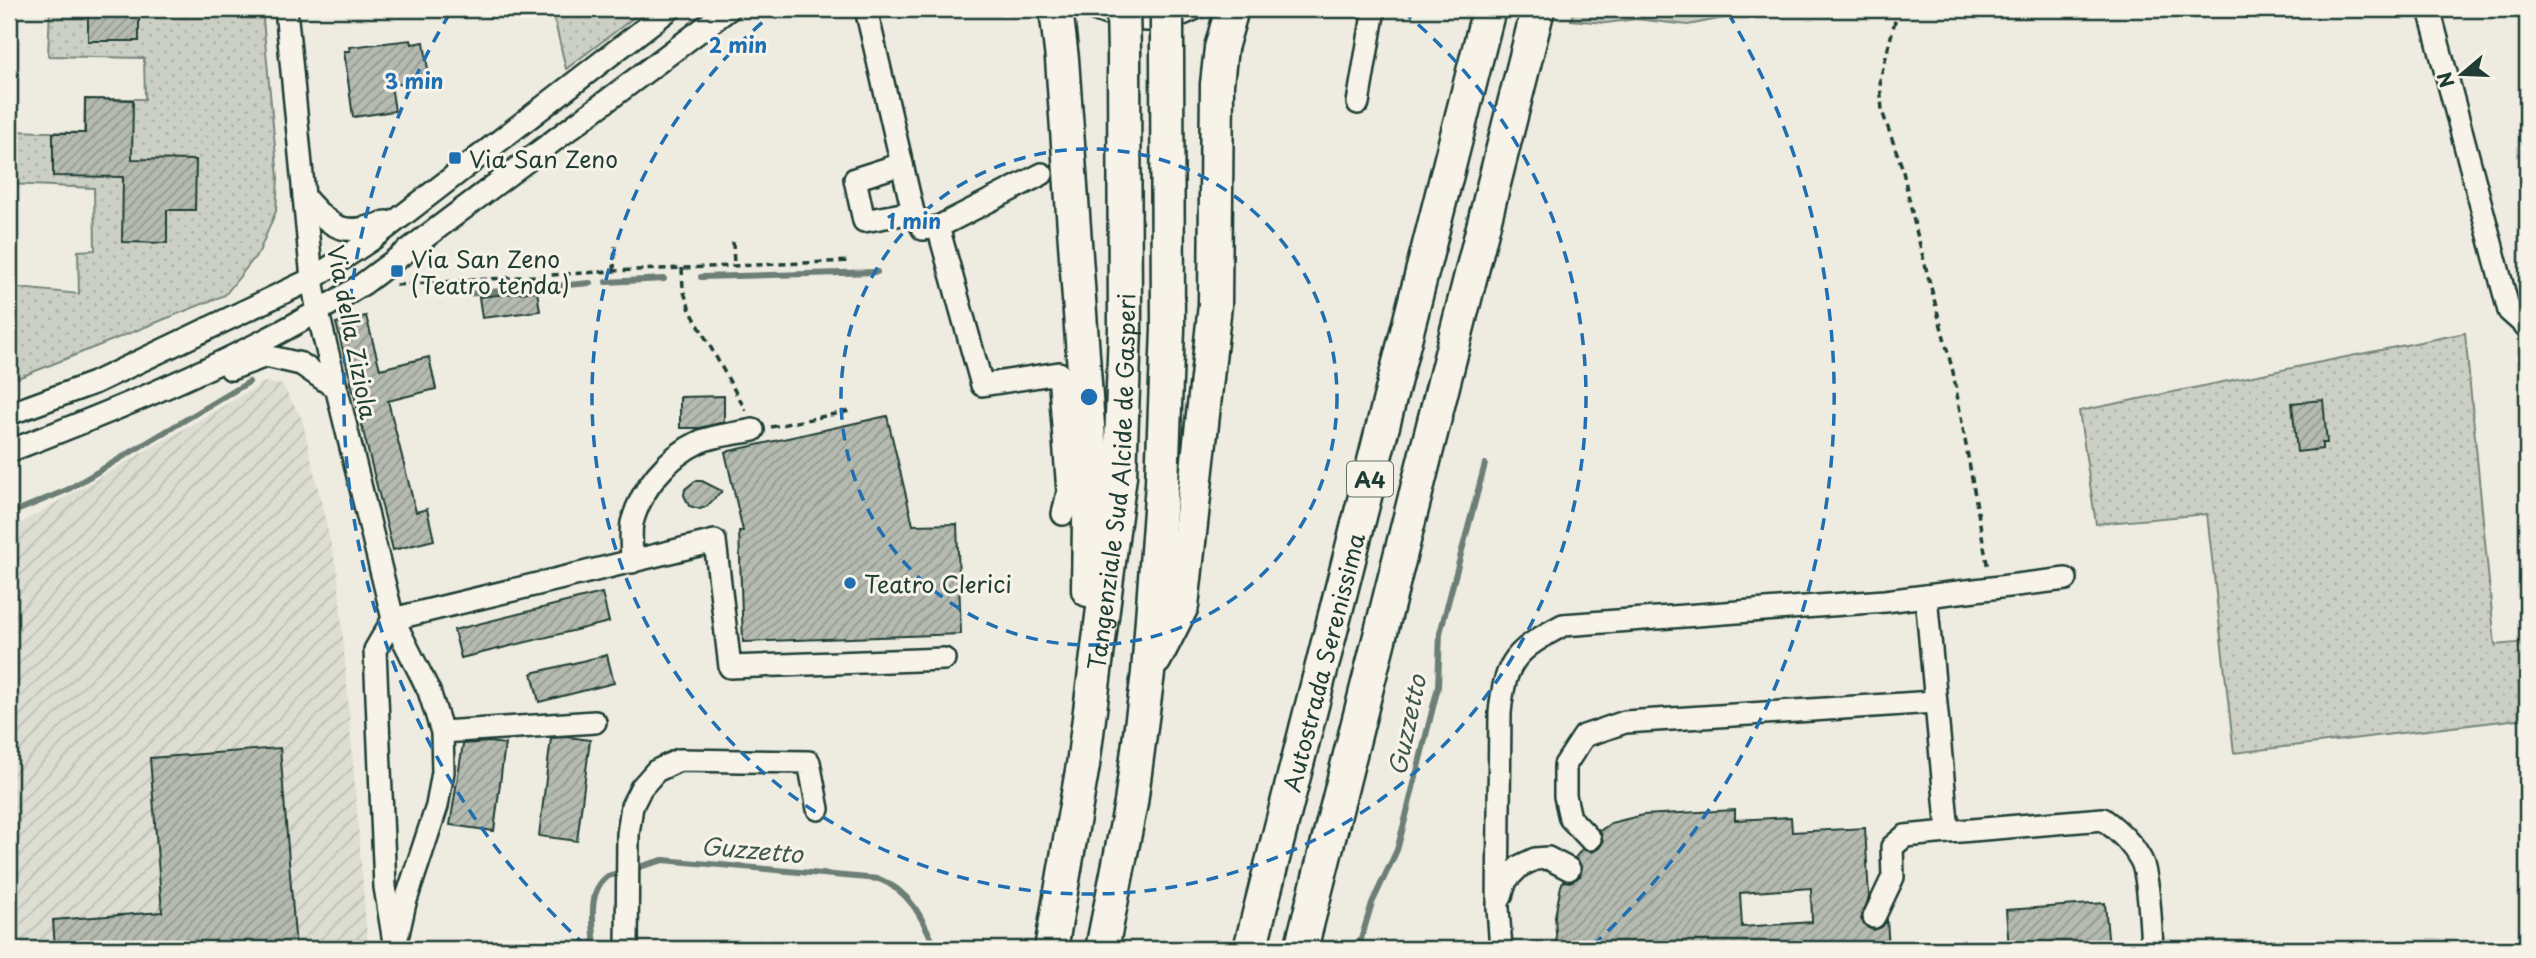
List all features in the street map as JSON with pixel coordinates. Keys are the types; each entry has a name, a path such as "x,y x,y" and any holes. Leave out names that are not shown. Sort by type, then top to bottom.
{"highway":[{"path":"1056,9 1090,454 1087,650 1093,692"},
{"name":"Tangenziale Sud Alcide de Gasperi","path":"1051,949 1083,765 1120,476 1125,328 1123,9"},
{"name":"Tangenziale Sud Alcide de Gasperi","path":"1102,949 1131,803 1148,673 1162,483 1168,329 1167,9"},
{"path":"1148,673 1182,606 1215,305 1217,85 1221,48 1232,9"},
{"name":"Autostrada Serenissima","path":"1250,949 1489,9"},
{"name":"A4","path":"1301,949 1538,9"}],"street":[{"name":"Via della Ziziola","path":"286,9 312,278 318,313 393,619 429,691 442,732 443,772 437,806 405,903 395,948"},
{"path":"9,414 94,383 312,278 371,240 670,9"},
{"path":"9,452 105,415 318,313 363,284 729,9"},
{"path":"866,9 913,212 923,229 938,227 1042,174"},
{"path":"1094,9 1113,17 1163,19 1194,9"},
{"path":"1358,103 1374,9"},
{"path":"2429,9 2510,311 2527,327"},
{"path":"902,164 855,179 864,221 913,212"},
{"path":"304,197 325,220 343,230 365,229 401,216"},
{"path":"938,227 982,385 1059,373 1068,492 1063,514"},
{"path":"149,393 183,391 266,356 301,364 336,388"},
{"path":"632,562 632,526 642,495 659,473 678,454 702,440 753,430"},
{"path":"393,619 715,541 730,667 944,659"},
{"path":"1501,949 1498,908 1500,713 1503,685 1511,664 1527,645 1563,625 1926,596 2066,579"},
{"path":"1926,596 1948,832"},
{"name":"Via della Ziziola","path":"393,619 375,650 385,887 395,948"},
{"path":"1590,839 1570,818 1565,796 1565,765 1584,736 1625,722 1934,702"},
{"path":"442,732 595,722"},
{"path":"627,949 628,834 632,806 641,788 656,772 679,760 809,762 818,808"},
{"path":"1874,917 1893,877 1892,847 1905,836 2104,818 2122,833 2143,862 2152,949"},
{"path":"1498,908 1506,880 1520,866 1535,859 1548,858 1569,869"}],"path":[{"path":"1898,9 1880,80 1882,111 1902,167 1953,372 1991,589"},
{"path":"733,242 734,266"},
{"path":"614,271 615,246"},
{"path":"363,284 404,285 614,271 851,261"},
{"path":"682,268 683,289 690,310 745,406 753,430 850,411"}],"shaded area":[{"path":"265,382 282,385 302,419 338,575 368,949 9,949 9,530"}],"green space":[{"path":"50,9 262,9 278,178 276,211 259,252 225,295 18,378 9,366 9,287 79,294 78,251 95,250 94,188 9,184 9,131 84,133 85,99 145,99 144,58 48,56"},
{"path":"552,9 645,9 566,69"},
{"path":"1574,9 1770,9 1688,25 1636,19 1606,23 1571,20"},
{"path":"2465,333 2495,645 2527,642 2527,718 2234,753 2207,514 2096,524 2079,411"}],"building":[{"path":"88,9 139,9 139,41 88,41"},
{"path":"411,40 412,44 424,42 429,77 424,78 425,81 391,85 395,111 353,117 344,51 350,51 349,47"},
{"path":"85,99 133,100 132,159 196,160 195,210 167,210 167,243 122,242 123,177 53,176 53,133 85,133"},
{"path":"537,291 540,311 482,318 479,297"},
{"path":"366,316 380,369 429,357 436,389 388,401 416,512 427,509 434,540 393,550 336,323"},
{"path":"724,396 724,422 699,428 680,428 680,397"},
{"path":"2323,400 2327,443 2322,443 2322,449 2297,452 2292,403"},
{"path":"887,416 913,525 957,524 961,634 743,642 739,531 743,531 725,452"},
{"path":"695,481 702,481 722,491 706,507 700,509 689,506 684,495 685,489"},
{"path":"602,593 609,622 461,658 454,630"},
{"path":"607,655 614,683 539,702 532,673"},
{"path":"551,738 590,740 577,841 539,836"},
{"path":"463,744 505,744 494,831 450,825"},
{"path":"280,748 296,949 55,949 53,920 162,912 150,758"},
{"path":"1735,810 1735,820 1791,817 1792,832 1865,828 1869,897 1861,919 1868,928 1874,930 1882,927 1887,920 1889,949 1557,949 1555,916 1561,886 1563,881 1570,882 1580,876 1582,868 1575,858 1582,849 1592,852 1599,848 1603,842 1600,831 1611,823 1643,815","holes":["1811,888 1812,922 1742,927 1740,893"]},
{"path":"2105,903 2109,949 2009,949 2006,910"}],"waterway":[{"path":"701,277 877,272"},
{"path":"606,282 664,279"},
{"path":"466,294 590,283"},
{"path":"9,514 67,490 249,382"},
{"name":"Guzzetto","path":"1358,949 1372,903 1397,850 1406,816 1438,687 1440,633 1485,464"},
{"name":"Guzzetto","path":"595,949 593,910 601,882 608,876 663,860 879,879 890,884 908,899 921,917 936,949"}],"place":[{"name":"Via San Zeno","path":"455,158"},
{"name":"Via San Zeno (Teatro tenda)","path":"397,271"},
{"name":"Teatro Clerici","path":"850,583"}]}
